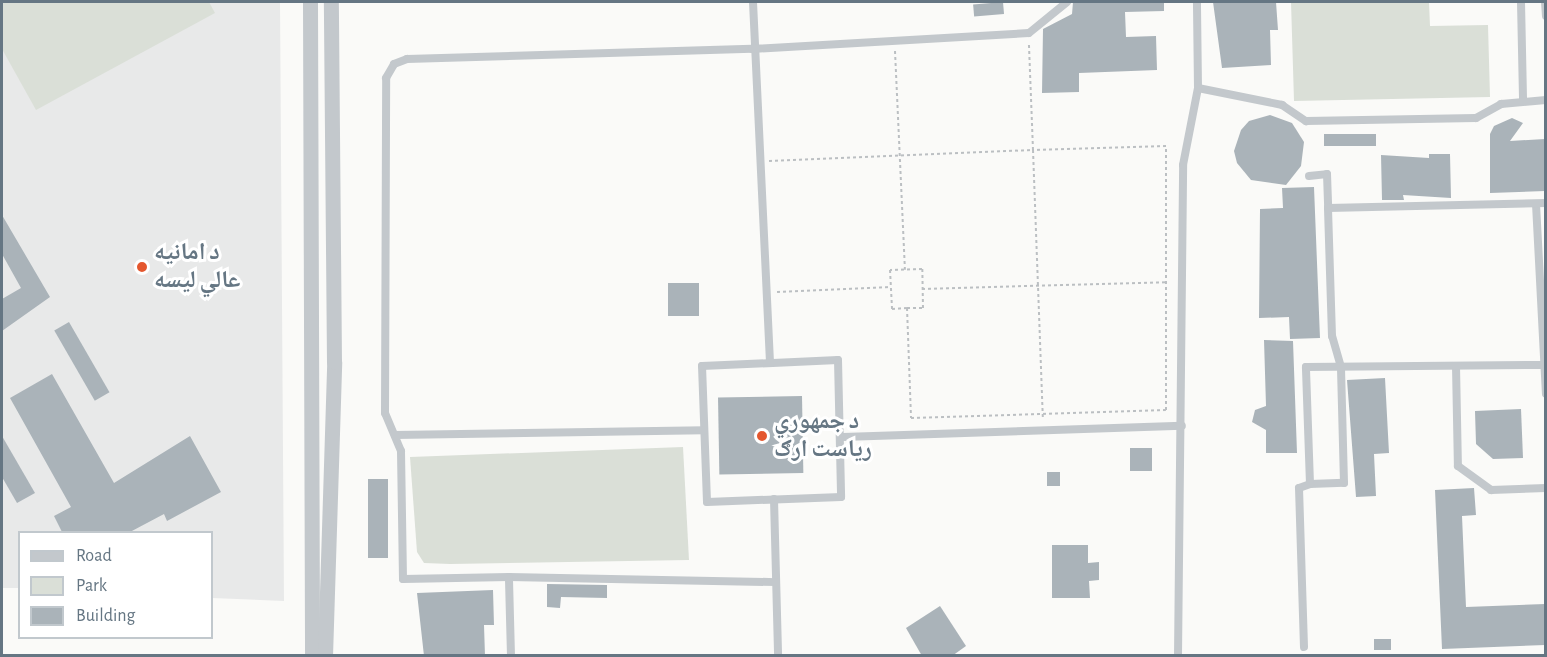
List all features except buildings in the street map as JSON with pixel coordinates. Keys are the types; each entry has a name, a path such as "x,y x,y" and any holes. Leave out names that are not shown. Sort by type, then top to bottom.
{"street":[{"path":"310,2 325,656"},
{"path":"312,656 321,503 334,362 331,2"}],"lane":[{"path":"753,2 752,49 770,363"},
{"path":"776,582 509,577 403,579 401,451 385,413 386,78 394,64 407,58 752,49 1029,33 1067,2"},
{"path":"1178,656 1183,165 1198,88 1197,2"},
{"path":"1521,2 1523,101"},
{"path":"1545,2 1545,16"},
{"path":"1198,88 1282,105 1306,121 1476,118 1501,104 1545,100"},
{"path":"1304,647 1299,488 1310,484 1344,483 1341,367 1332,336 1328,174 1309,176"},
{"path":"1328,208 1545,203"},
{"path":"1536,204 1545,394"},
{"path":"838,360 843,437 841,496 707,502 702,366 770,363 838,360"},
{"path":"1310,484 1305,367 1544,365"},
{"path":"1456,366 1458,466 1491,490 1545,488"},
{"path":"843,437 1182,426"},
{"path":"395,435 704,430"},
{"path":"774,499 778,656"},
{"path":"509,577 511,656"}],"path":[{"path":"1029,33 1043,429"},
{"path":"895,39 905,270"},
{"path":"759,161 1166,146 1166,410 911,418 907,308"},
{"path":"922,269 923,308 892,309 890,270 905,270 922,269"},
{"path":"922,289 1167,282"},
{"path":"766,292 891,287"}],"shaded area":[{"name":"د امانیه عالي لیسه","path":"2,2 280,2 284,601 213,598 213,531 18,531 18,588 2,588"}],"green space":[{"path":"2,2 209,2 215,13 36,110 2,49"},
{"path":"1291,2 1429,2 1430,26 1488,25 1490,97 1294,101"},
{"path":"683,447 689,560 450,564 424,563 417,552 410,457"}],"place":[{"name":"د امانیه عالي لیسه","path":"142,267"},
{"name":"د جمهوري ریاست ارګ","path":"762,436"}]}
